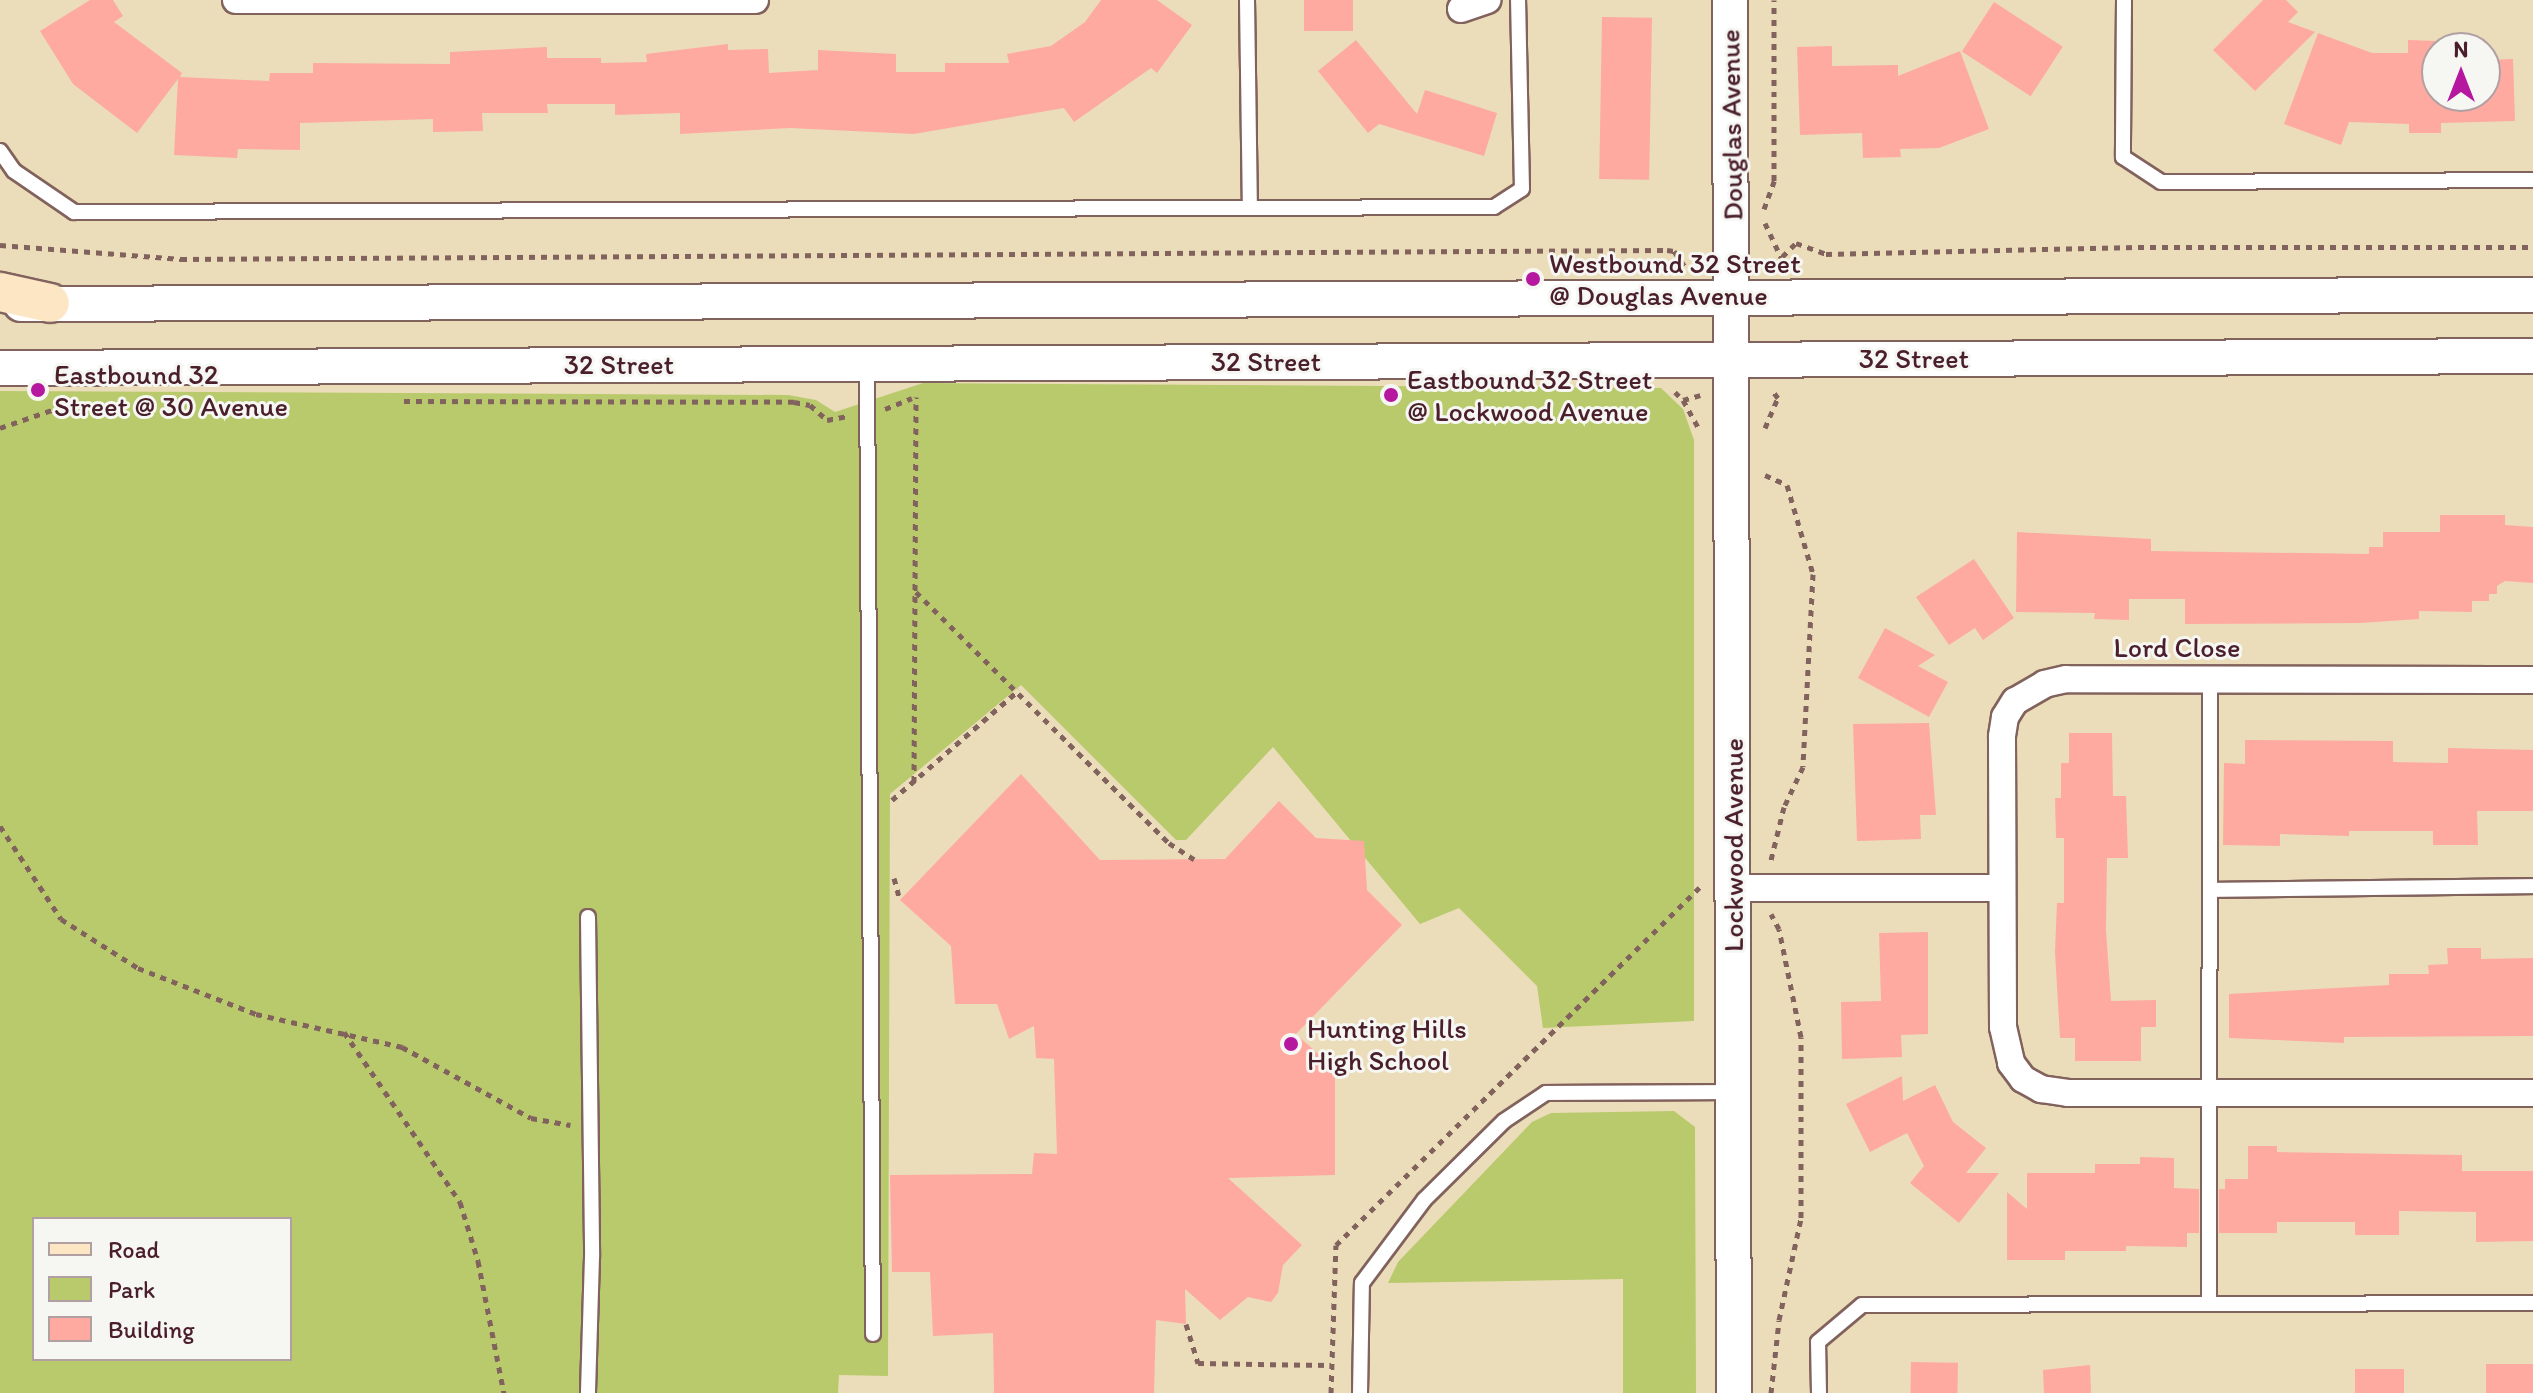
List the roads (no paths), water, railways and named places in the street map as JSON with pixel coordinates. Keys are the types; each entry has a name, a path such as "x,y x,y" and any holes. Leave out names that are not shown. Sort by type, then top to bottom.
{"main road":[{"path":"0,292 50,303"}],"street":[{"path":"236,0 755,0"},
{"path":"1461,9 1487,0"},
{"name":"Douglas Avenue","path":"1730,0 1734,297"},
{"path":"0,304 2533,295"},
{"name":"Lockwood Avenue","path":"1734,297 1718,886 1733,1091 1734,1393"},
{"name":"32 Street","path":"0,368 2533,356"},
{"name":"Lord Close","path":"2533,680 2066,679 2045,684 2015,701 2002,737 2003,1027 2011,1063 2023,1079 2041,1089 2068,1093 2533,1093"},
{"path":"1718,886 2002,888"}],"lane":[{"path":"1247,0 1250,205"},
{"path":"0,151 14,171 74,212 1250,205 1494,207 1513,199 1522,189 1518,0"},
{"path":"2124,0 2123,157 2161,182 2533,180"},
{"path":"867,363 873,1334"},
{"path":"2209,1302 2210,679"},
{"path":"2210,890 2533,886"},
{"path":"588,917 591,1125 588,1393"},
{"path":"1360,1393 1362,1283 1424,1200 1504,1121 1546,1093 1733,1091"},
{"path":"1819,1393 1818,1342 1862,1305 2533,1303"}],"place":[{"name":"Westbound 32 Street @ Douglas Avenue","path":"1533,279"},
{"name":"Eastbound 32 Street @ 30 Avenue","path":"38,390"},
{"name":"Eastbound 32 Street @ Lockwood Avenue","path":"1391,395"},
{"name":"Hunting Hills High School","path":"1291,1044"}]}
